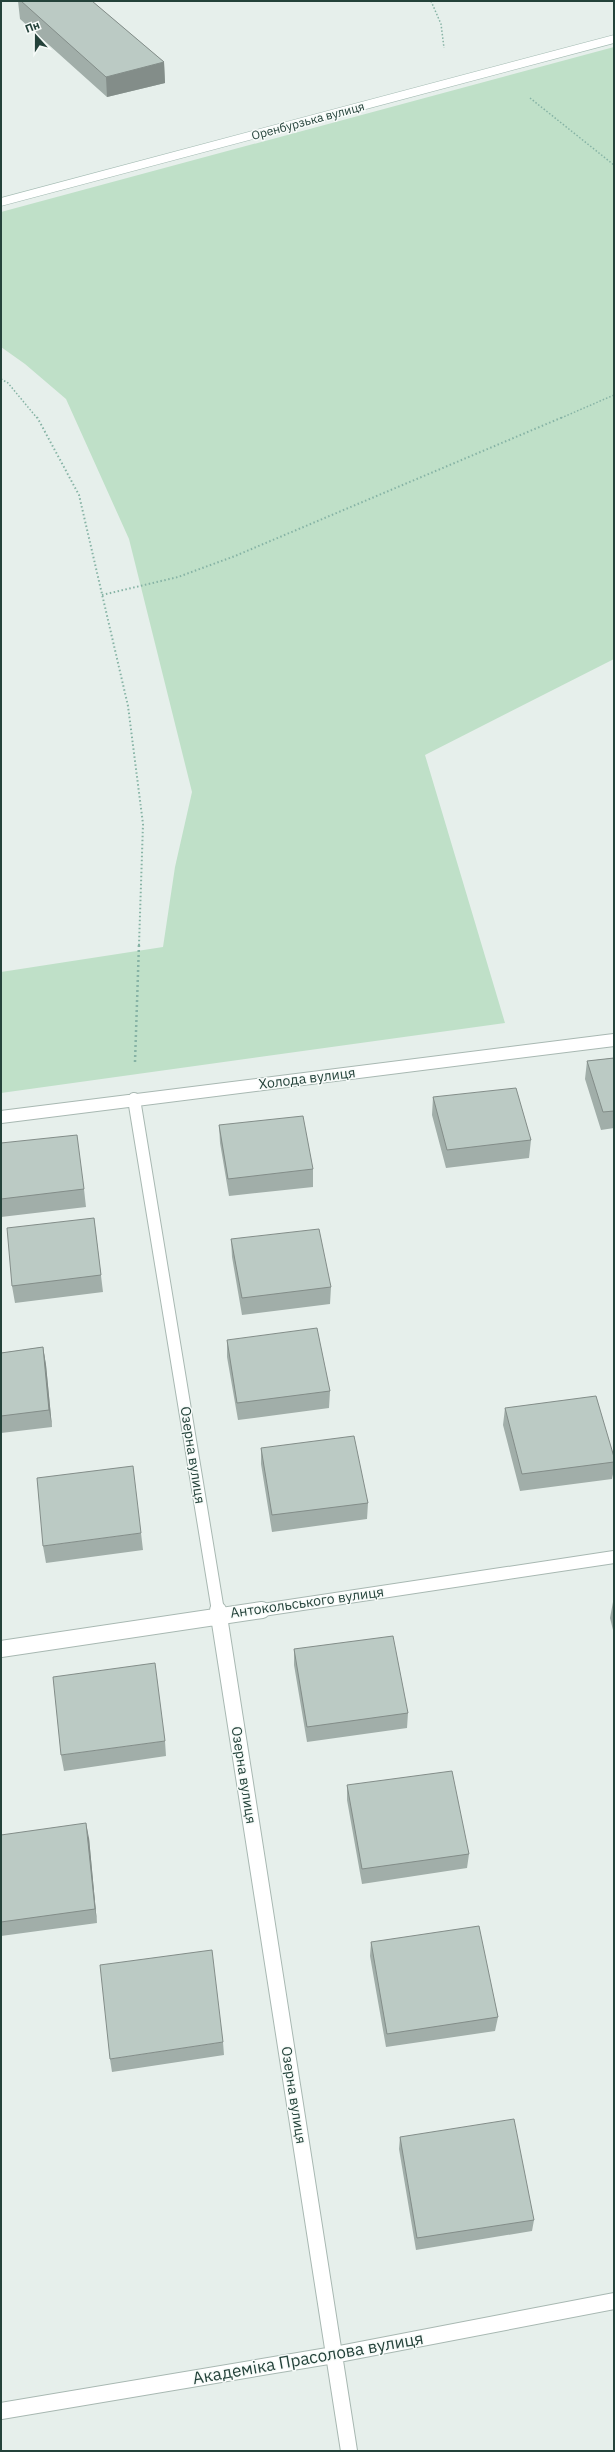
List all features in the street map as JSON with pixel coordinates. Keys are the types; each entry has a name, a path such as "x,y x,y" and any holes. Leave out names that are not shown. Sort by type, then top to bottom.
{"street":[{"name":"Оренбурзька вулиця","path":"1,202 614,39"},
{"name":"Холода вулиця","path":"1,1117 134,1099 614,1040"},
{"name":"Озерна вулиця","path":"134,1099 219,1614 350,2451"},
{"name":"Антокольського вулиця","path":"1,1649 219,1614 614,1557"},
{"name":"Академіка Прасолова вулиця","path":"1,2411 334,2355 614,2301"}],"path":[{"path":"498,70 614,165"},
{"path":"1,379 8,383 35,413 79,495 128,706 143,824 134,1099"},
{"path":"102,595 178,577 235,556 614,395"}],"green space":[{"path":"614,47 614,659 425,755 505,1023 1,1093 1,972 163,947 175,867 192,792 129,539 66,399 25,364 1,347 1,212"}],"building":[{"path":"21,1 92,1 164,62 106,77"},
{"path":"614,1058 614,1111 603,1112 587,1061"},
{"path":"516,1088 531,1140 447,1150 433,1097"},
{"path":"303,1116 313,1169 228,1179 219,1125"},
{"path":"77,1135 84,1189 1,1199 1,1143"},
{"path":"94,1218 101,1275 12,1286 7,1228"},
{"path":"319,1229 331,1287 242,1298 231,1239"},
{"path":"317,1328 330,1391 237,1403 227,1340"},
{"path":"43,1347 49,1410 1,1416 1,1353"},
{"path":"596,1396 614,1457 614,1462 522,1474 505,1408"},
{"path":"354,1436 368,1503 272,1515 261,1448"},
{"path":"133,1466 141,1533 43,1546 37,1478"},
{"path":"393,1636 408,1713 307,1727 294,1649"},
{"path":"155,1663 165,1741 61,1755 53,1677"},
{"path":"452,1771 469,1854 362,1869 347,1785"},
{"path":"86,1823 95,1909 1,1922 1,1835"},
{"path":"479,1926 498,2017 387,2034 371,1942"},
{"path":"212,1950 223,2042 110,2059 100,1965"},
{"path":"514,2119 534,2220 417,2238 400,2137"}]}
